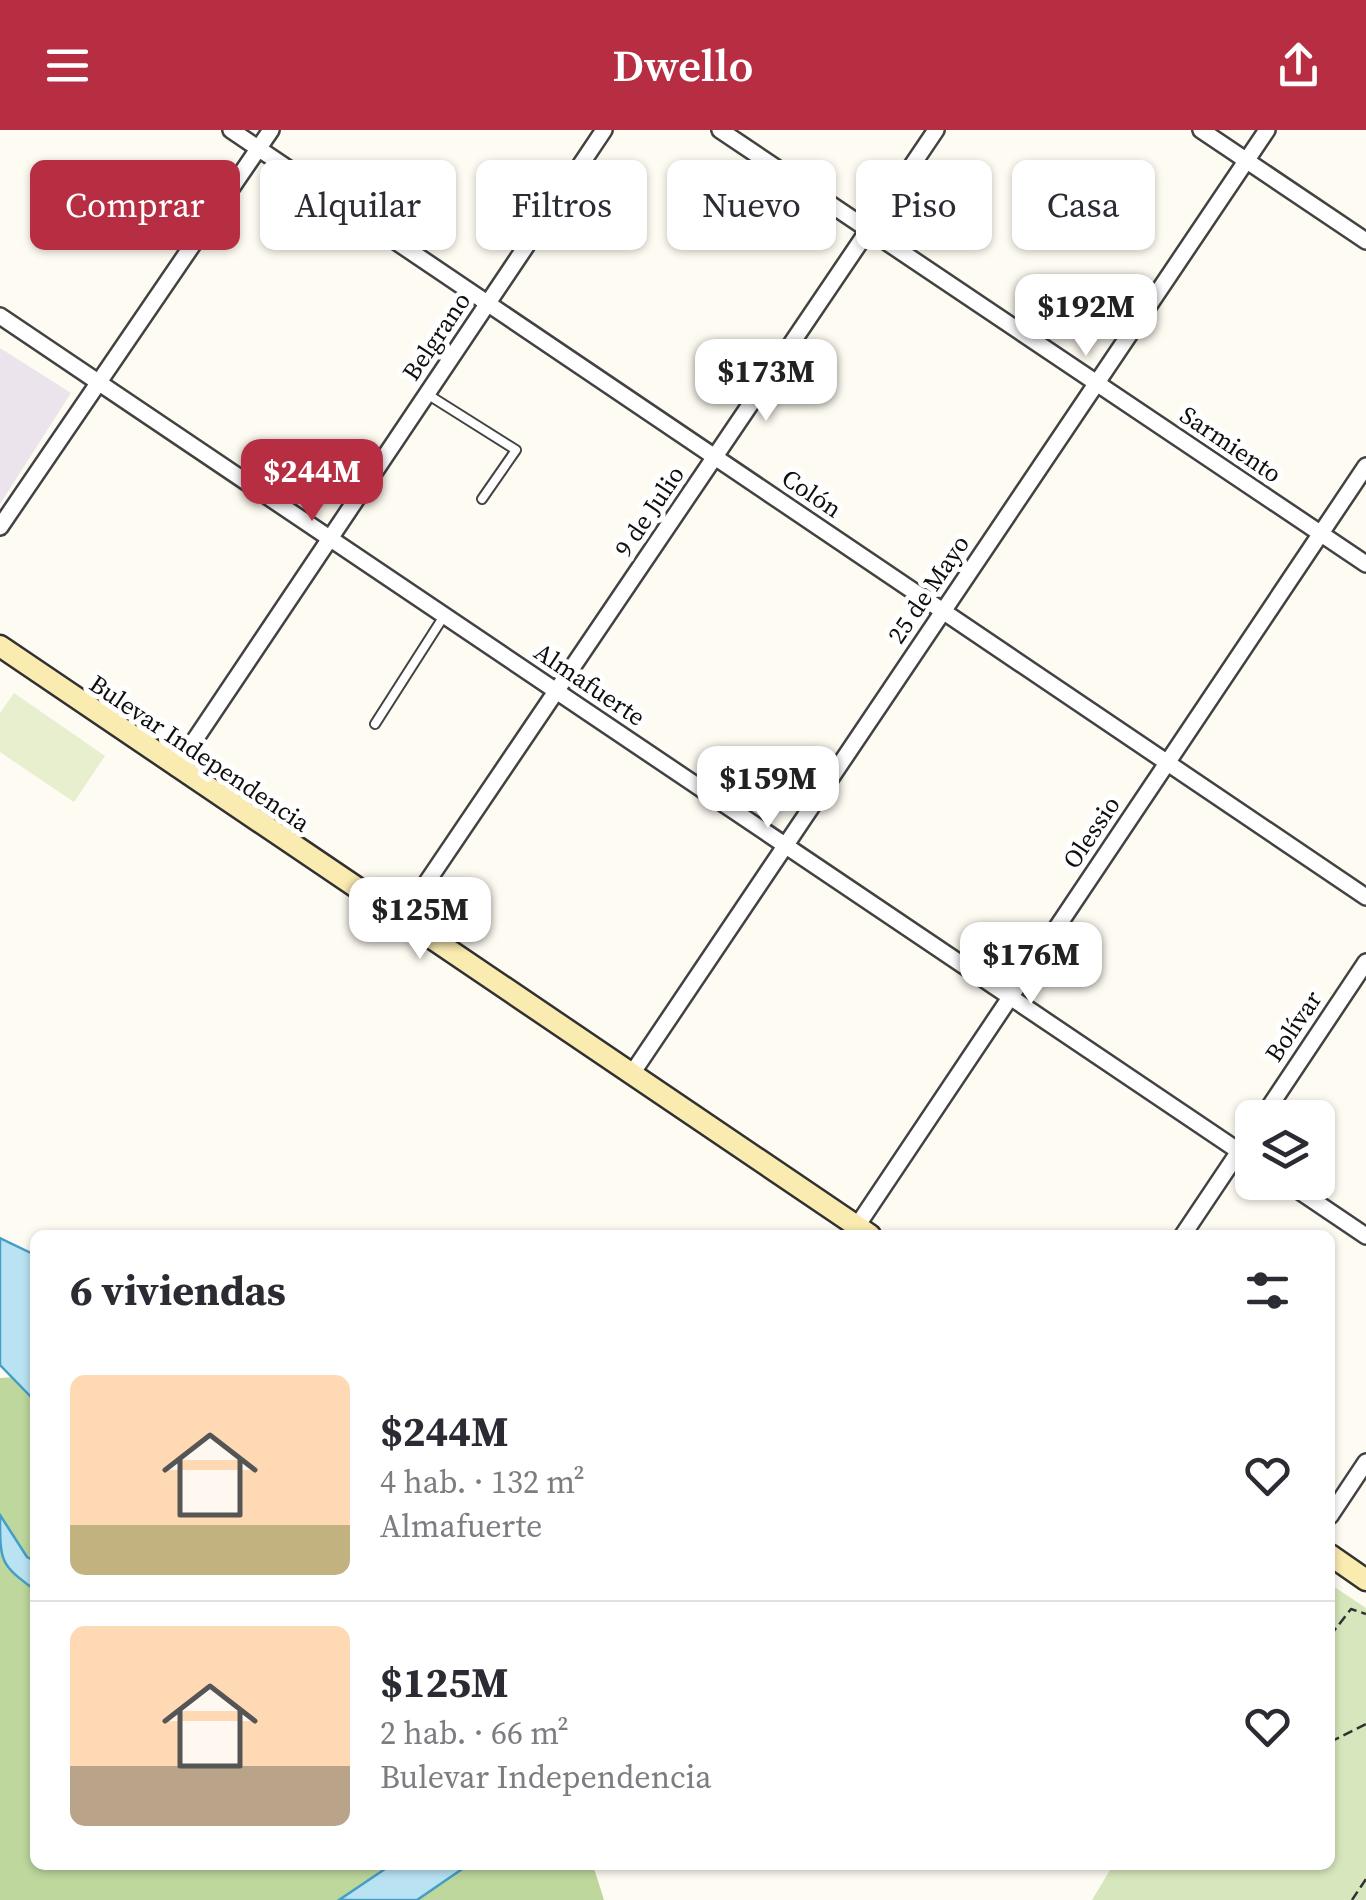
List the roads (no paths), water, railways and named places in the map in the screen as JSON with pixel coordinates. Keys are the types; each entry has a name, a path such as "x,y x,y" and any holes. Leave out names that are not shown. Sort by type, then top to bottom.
{"street":[{"name":"Colón","path":"231,130 1366,897"},
{"path":"0,528 271,130"},
{"name":"Belgrano","path":"176,768 604,130"},
{"name":"Sarmiento","path":"720,130 856,221"},
{"name":"9 de Julio","path":"916,160 936,130"},
{"path":"1201,130 1366,241"},
{"name":"25 de Mayo","path":"632,1075 1267,130"},
{"name":"9 de Julio","path":"402,920 856,249"},
{"name":"Sarmiento","path":"898,250 1366,564"},
{"name":"Almafuerte","path":"0,316 1235,1149"},
{"name":"Olessio","path":"860,1230 1010,997 1366,466"},
{"name":"Bulevar Independencia","path":"0,646 856,1230"},
{"name":"Bolívar","path":"1274,1100 1366,962"},
{"path":"1187,1230 1235,1170"},
{"path":"1313,1200 1366,1236"},
{"path":"1335,1508 1366,1462"},
{"path":"1335,1546 1366,1567"},
{"path":"1335,1558 1366,1580"}],"lane":[{"path":"427,394 516,450 482,500"},
{"path":"375,724 444,616"}],"water":[{"path":"0,1238 30,1253 30,1396 0,1365"},
{"path":"0,1515 30,1558 30,1586 4,1561"},
{"path":"384,1870 461,1870 417,1900 339,1900"}]}
